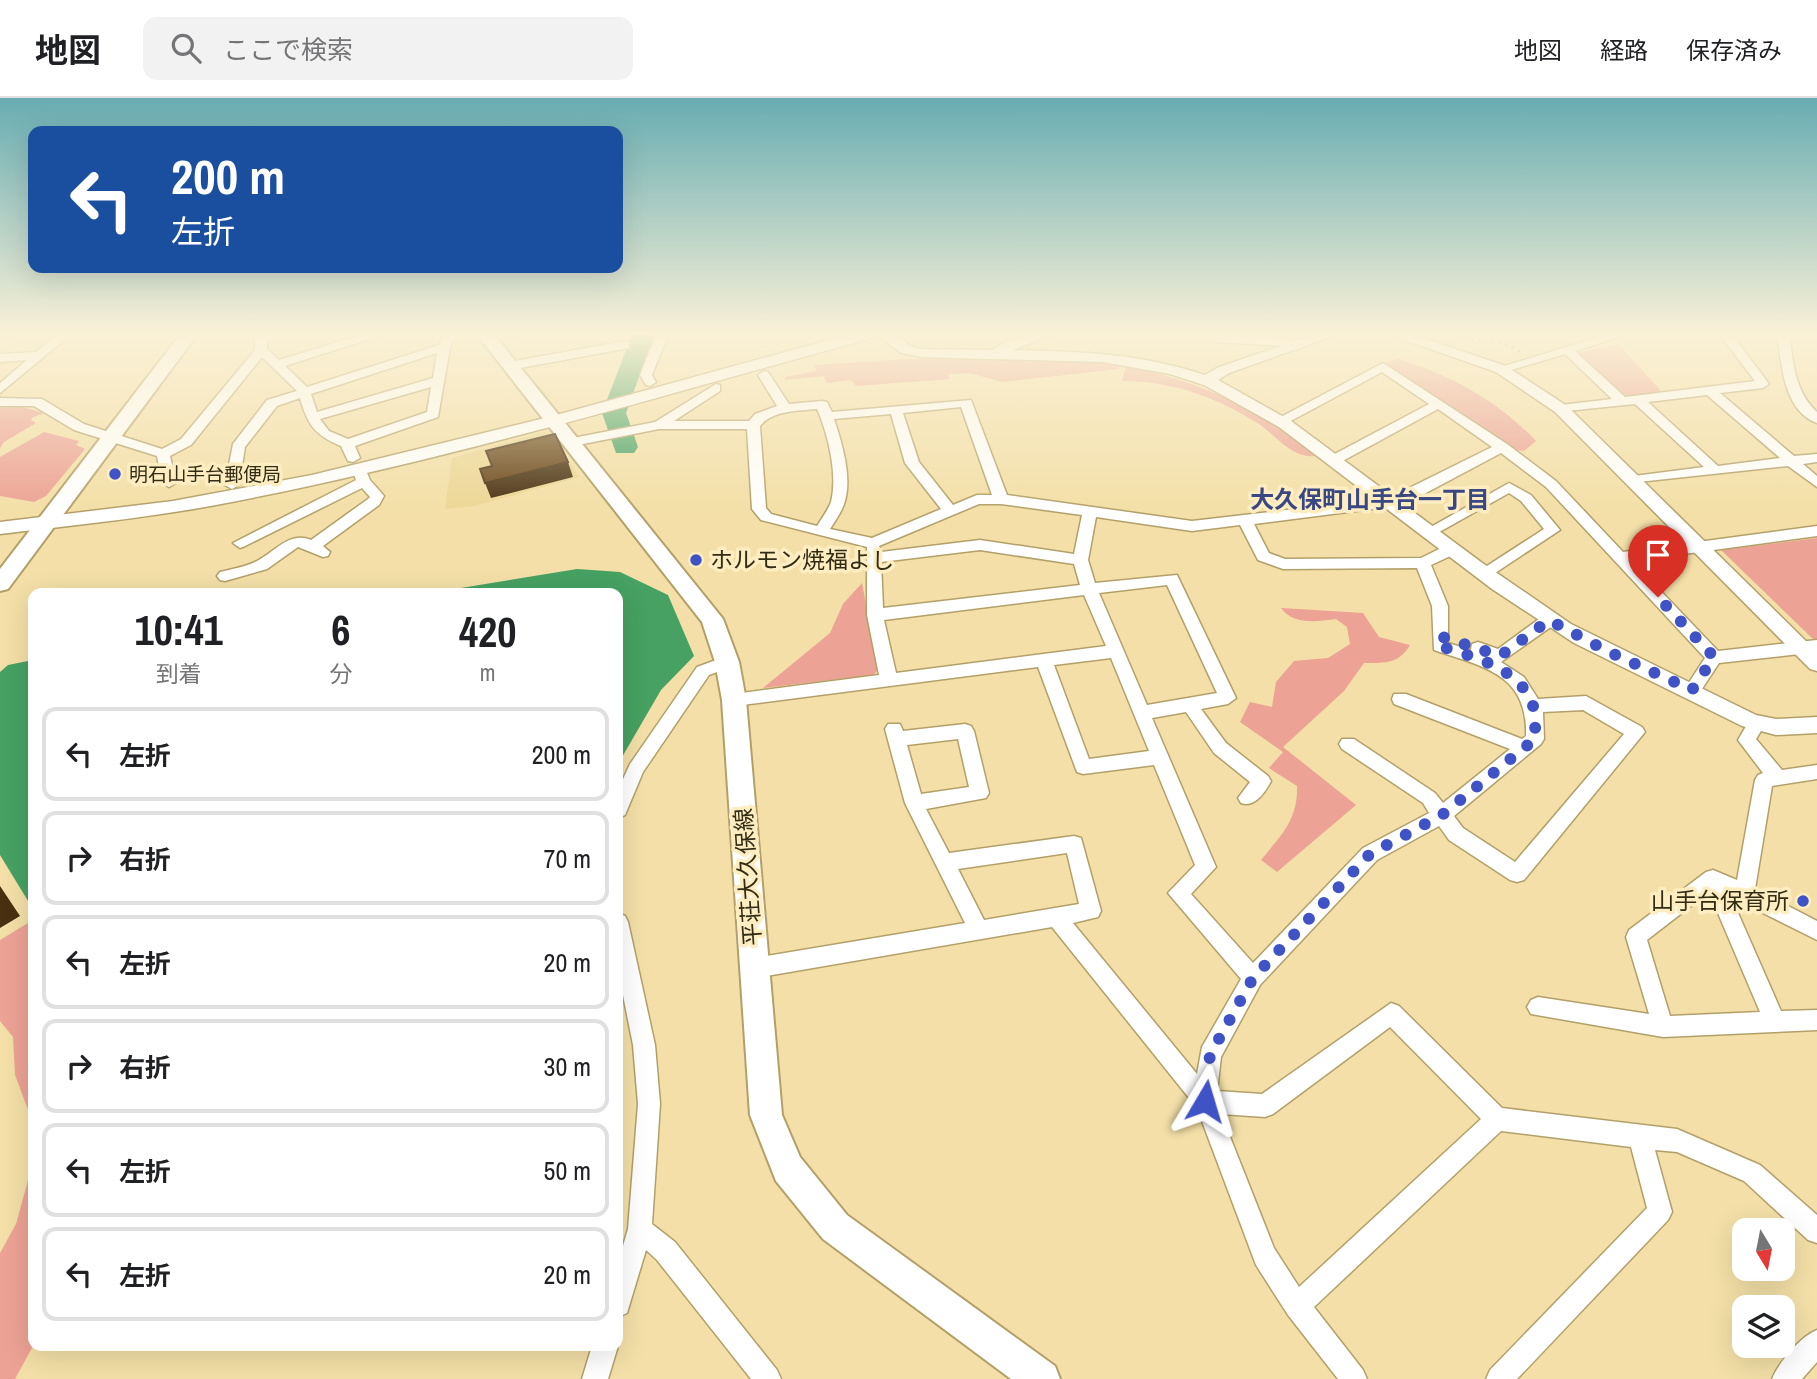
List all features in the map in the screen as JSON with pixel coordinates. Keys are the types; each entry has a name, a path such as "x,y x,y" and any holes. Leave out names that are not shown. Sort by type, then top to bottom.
{"main road":[{"path":"0,584 146,392"},
{"name":"平荘大久保線","path":"530,392 573,442 712,619 727,662 734,700 766,1115 788,1169 835,1227 1042,1379"}],"street":[{"path":"0,402 37,402 79,427 114,435 163,454 186,442 223,392"},
{"path":"232,485 238,447 272,403 302,392"},
{"path":"225,576 262,565 294,543 302,542 318,549 374,502 377,496 356,463 324,434 312,417 304,392"},
{"path":"312,417 400,392"},
{"path":"240,543 433,414 436,392"},
{"path":"548,414 619,392"},
{"path":"0,517 130,514 229,497 637,392"},
{"path":"659,425 710,392"},
{"path":"775,392 785,408"},
{"path":"1227,392 1282,420 1549,620 1607,651 1692,690 1755,726 1782,730 1817,725"},
{"path":"1282,420 1336,392"},
{"path":"1419,392 1502,447 1551,484 1714,657"},
{"path":"1535,392 1560,409 1700,546 1809,647 1817,664"},
{"path":"1619,392 1715,470"},
{"path":"1560,409 1712,392 1817,483"},
{"path":"1794,392 1801,404 1817,419"},
{"path":"828,416 966,403 1001,499"},
{"path":"1334,460 1437,404"},
{"path":"822,530 837,505 840,487 828,416 822,405 785,408 760,417 753,425 759,509 766,517 860,542 873,551 980,545 1080,560"},
{"path":"896,410 912,463 949,510"},
{"path":"573,442 659,425 753,425"},
{"path":"873,551 949,510 977,500 1001,499 1192,526 1390,503 1405,499 1502,447"},
{"path":"163,454 169,483"},
{"path":"1634,480 1817,458"},
{"path":"0,528 53,516 356,463"},
{"path":"1429,532 1509,487 1526,498 1553,530 1484,573"},
{"path":"1090,512 1080,560 1088,589 1206,867 1178,893 1253,978"},
{"path":"1245,521 1263,555 1283,564 1423,563 1452,549"},
{"path":"1621,557 1817,531"},
{"path":"873,551 875,615 889,681"},
{"path":"1205,1101 1210,1055 1253,978 1370,854 1442,815 1489,773 1535,739 1533,706 1516,679 1494,665 1440,646 1440,606 1423,563"},
{"path":"875,615 1172,579 1228,698 1140,713"},
{"path":"1440,636 1500,656 1549,620"},
{"path":"1714,657 1809,647"},
{"path":"734,700 1116,651"},
{"path":"1692,690 1714,657"},
{"path":"1044,660 1083,767 1158,757"},
{"path":"623,799 636,769 704,671 727,662"},
{"path":"1400,699 1526,748"},
{"path":"1348,744 1429,798 1456,834 1517,874 1636,732 1586,703 1533,706"},
{"path":"1190,704 1204,733 1217,748 1262,781 1247,798"},
{"path":"1755,726 1747,740 1778,778"},
{"path":"914,803 980,793 965,731 895,734 914,803 979,930"},
{"path":"1744,894 1764,780 1817,772"},
{"path":"755,968 1091,911 1074,844 946,862"},
{"path":"1713,878 1817,931"},
{"path":"1713,878 1774,1021"},
{"path":"1664,1027 1636,937 1713,878"},
{"path":"1056,917 1205,1101 1265,1256 1297,1306 1353,1379"},
{"path":"623,946 644,1045 649,1104 640,1228 623,1287"},
{"path":"1538,1007 1664,1027 1817,1020"},
{"path":"1205,1101 1265,1106 1391,1013 1497,1119 1677,1141 1752,1173 1817,1231"},
{"path":"1297,1306 1497,1119"},
{"path":"1499,1379 1660,1212 1640,1137"},
{"path":"640,1228 666,1251 768,1379"},
{"path":"1785,1379 1817,1343"},
{"path":"595,1379 603,1351"}],"shaded area":[{"path":"1193,392 1211,392 1228,399 1271,423 1318,456 1293,451 1244,415"},
{"path":"1427,392 1474,392 1490,402 1536,441 1524,451 1513,450"},
{"path":"1618,392 1663,393 1624,398"},
{"path":"22,407 45,413 33,417 31,420 36,423 4,442 0,448 0,408"},
{"path":"44,432 79,441 76,445 85,449 46,496 34,502 0,496 0,457"},
{"path":"548,432 580,477 474,506 445,509 452,458"},
{"path":"1817,538 1817,639 1813,639 1721,550"},
{"path":"577,569 620,572 668,595 694,656 661,690 623,755 623,588 461,588"},
{"path":"862,583 878,669 874,675 763,688 830,633 843,604"},
{"path":"1281,608 1363,613 1379,637 1410,645 1396,659 1364,663 1344,691 1283,747 1356,805 1277,872 1261,860 1292,818 1297,786 1269,768 1283,752 1240,722 1250,702 1272,707 1276,682 1294,661 1328,658 1350,644 1347,627 1336,619 1299,620 1286,614"},
{"path":"28,661 28,901 0,855 0,672 8,665"},
{"path":"28,923 28,1110 15,1075 13,1037 0,1021 0,940"},
{"path":"28,1180 28,1351 30,1351 15,1379 0,1379 0,1253 16,1224"}],"building":[{"path":"555,434 568,462 485,483 480,469 492,466 486,451"}],"waterway":[{"path":"622,392 614,413 625,447"}],"place":[{"name":"明石山手台郵便局","path":"115,474"},
{"name":"ホルモン焼福よし","path":"696,560"},
{"name":"山手台保育所","path":"1803,901"}],"district":[{"name":"大久保町山手台一丁目","path":"1370,500"}],"route":[{"path":"1205,1101 1210,1055 1253,978 1370,854 1442,815 1489,773 1535,739 1533,706 1516,679 1494,665 1440,646 1440,636 1500,656 1549,620 1607,651 1692,690 1714,657 1658,597"}]}
